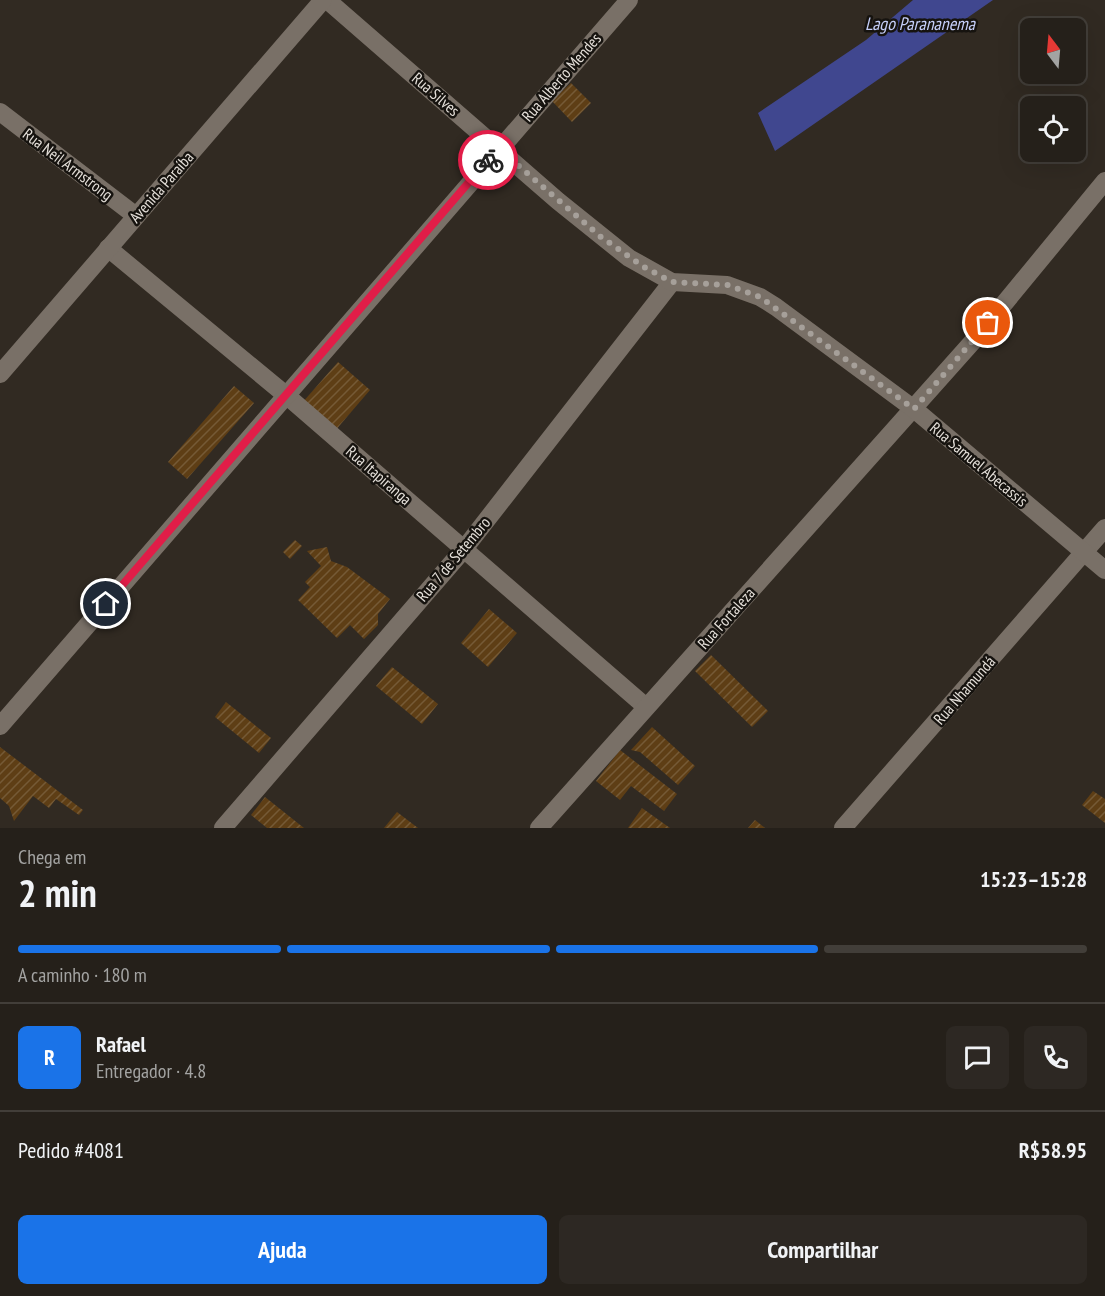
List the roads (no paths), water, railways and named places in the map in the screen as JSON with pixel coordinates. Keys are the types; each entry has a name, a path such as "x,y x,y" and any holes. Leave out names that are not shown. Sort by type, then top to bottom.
{"street":[{"name":"Rua Silves","path":"325,0 601,237 665,278"},
{"name":"Avenida Paraíba","path":"0,374 325,0"},
{"name":"Rua Alberto Mendes","path":"0,726 287,396 498,148 629,0"},
{"name":"Rua Neil Armstrong","path":"0,112 136,216"},
{"name":"Rua Fortaleza","path":"539,828 645,706 914,409 975,339 1105,181"},
{"name":"Rua Itapiranga","path":"108,248 287,396 645,706"},
{"name":"Rua Samuel Abecassis","path":"665,278 728,285 760,297 914,409 1105,570"},
{"name":"Rua 7 de Setembro","path":"223,828 464,549 665,278"},
{"name":"Rua Nhamundá","path":"843,828 1105,528"}],"water":[{"name":"Lago Parananema","path":"913,0 993,0 775,151 758,113 866,40"}]}
